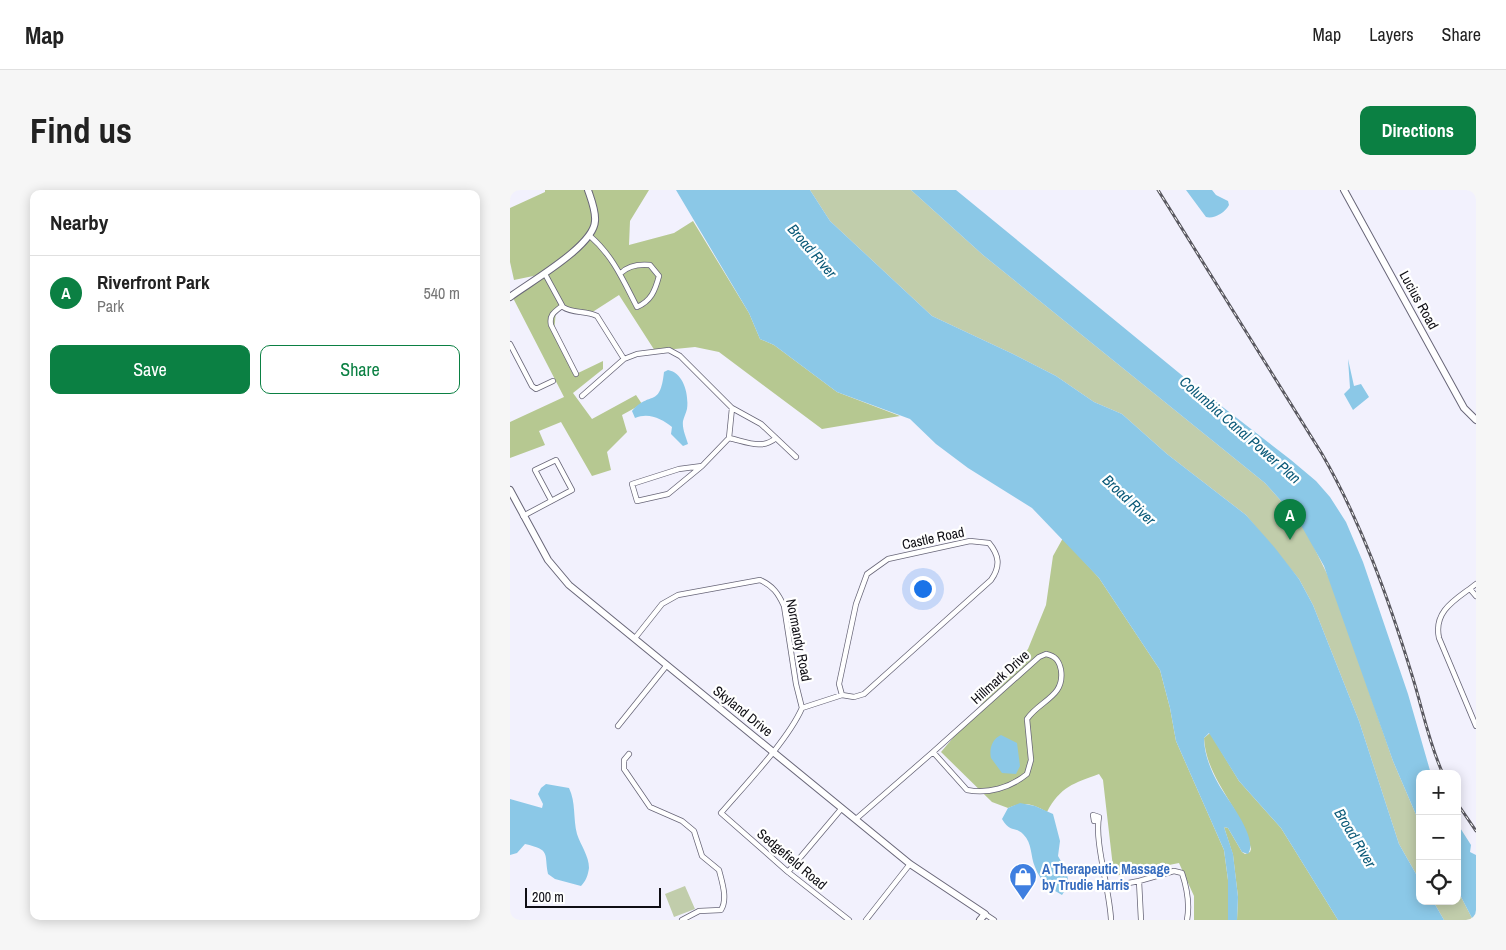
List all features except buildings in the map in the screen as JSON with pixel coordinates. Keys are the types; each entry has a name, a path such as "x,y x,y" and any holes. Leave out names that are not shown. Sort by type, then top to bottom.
{"street":[{"path":"510,297 545,274 590,236 596,221 588,190"},
{"name":"Lucius Road","path":"1344,190 1464,408 1476,420"},
{"path":"590,236 605,249 621,273 637,307 645,303 655,292 659,276 650,265 640,264 626,268 621,273"},
{"path":"545,274 562,306 568,311 591,313 597,316 624,359"},
{"path":"562,306 551,315 551,325 576,374"},
{"path":"510,344 532,386 536,389 553,380"},
{"path":"582,396 624,359 637,354 669,350 680,356 732,408 761,424 796,457"},
{"path":"702,466 679,469 632,484 637,501 668,494 702,466 729,438 732,408"},
{"path":"729,438 762,446 768,445 776,438"},
{"path":"523,516 572,490 556,460 535,470 551,500"},
{"name":"Skyland Drive","path":"510,490 548,560 564,580 910,864 982,917 994,920"},
{"name":"Castle Road","path":"802,708 842,695 854,698 864,694 991,580 999,566 998,557 989,543 970,541 888,559 867,574 856,604 839,684 842,695"},
{"name":"Normandy Road","path":"635,638 668,599 678,595 760,580 771,585 779,594 784,606 796,684 802,708"},
{"path":"1476,584 1448,606 1438,624 1439,638 1476,726"},
{"path":"1470,588 1476,596"},
{"name":"Hillmark Drive","path":"856,818 1039,657 1046,654 1059,662 1062,680 1059,690 1027,719 1031,760 1030,768 1021,778 988,792 967,790 933,752"},
{"path":"618,726 667,665"},
{"path":"773,751 798,717 802,708"},
{"name":"Sedgefield Road","path":"773,751 721,813 788,872 849,920"},
{"path":"629,754 624,760 624,769 650,807 682,821 694,831 702,856 720,870 724,906 720,910 699,912 682,920"},
{"path":"788,872 842,808"},
{"path":"1098,821 1111,920"},
{"path":"866,920 910,864"},
{"path":"1108,887 1138,881 1174,870 1182,873 1189,911 1187,920"},
{"path":"1138,881 1141,920"}],"green space":[{"path":"545,190 649,190 630,221 629,245 674,233 693,221 749,313 760,339 774,345 837,392 900,416 822,429 719,352 695,347 655,351 619,295 591,313 563,307 556,311 554,332 576,374 603,361 603,369 573,393 592,419 636,395 642,404 622,415 627,432 607,452 611,470 592,476 561,422 539,431 545,445 510,458 510,422 564,397 512,296 543,274 514,280 510,262 510,208 545,192"},
{"path":"810,190 911,190 983,255 1265,483 1307,533 1332,584 1393,761 1416,815 1416,874 1399,844 1359,721 1313,605 1299,579 1246,515 1167,454 1122,414 1094,402 1056,376 932,316 830,221"},
{"path":"1063,538 1099,578 1160,670 1176,741 1224,850 1228,880 1228,920 1194,920 1194,896 1179,863 1114,876 1103,780 1099,774 1068,787 1057,797 1047,812 1028,804 1008,808 992,802 941,752 1028,649 1046,605 1053,556"},
{"path":"1210,733 1239,781 1281,828 1338,920 1237,920 1238,897 1233,855 1224,827 1228,828 1242,852 1245,854 1250,852 1251,849 1241,821 1218,781 1206,753 1204,738"},
{"path":"685,886 695,909 674,917 665,894"},
{"path":"1461,897 1473,920 1444,920 1435,905 1461,905"}],"water":[{"name":"Broad River","path":"676,190 810,190 830,221 932,316 1056,376 1094,402 1122,414 1167,454 1246,515 1299,579 1313,605 1359,721 1399,844 1416,874 1416,905 1435,905 1444,920 1338,920 1281,828 1239,781 1209,733 1204,738 1208,762 1219,785 1246,829 1250,847 1248,854 1242,852 1228,828 1224,827 1233,854 1238,897 1237,920 1228,920 1228,880 1224,850 1176,741 1160,670 1099,578 1032,508 968,468 936,444 910,419 837,392 774,345 760,339 749,313"},
{"name":"Columbia Canal Power Plan","path":"911,190 956,190 1184,377 1291,460 1316,481 1330,497 1346,522 1363,562 1408,694 1430,770 1416,770 1416,815 1393,761 1324,566 1298,520 1265,483 983,255"},
{"path":"1186,190 1212,190 1216,195 1228,201 1229,205 1219,215 1206,217"},
{"path":"1348,359 1354,386 1361,384 1369,397 1353,410 1344,394 1350,388"},
{"path":"668,370 678,375 686,391 687,409 683,424 688,444 683,446 671,434 672,427 668,424 650,416 635,418 632,411 644,401 657,395 660,391 664,372"},
{"path":"1001,735 1017,743 1020,766 1016,774 1002,773 991,758 990,751 992,745 995,739"},
{"path":"546,784 569,788 571,793 577,834 589,864 587,875 581,886 555,879 548,874 545,853 539,848 525,844 517,853 510,855 510,799 542,808 543,804 538,794"},
{"path":"1020,803 1035,806 1053,814 1060,841 1058,856 1066,870 1069,884 1062,895 1042,880 1033,863 1030,846 1023,834 1010,828 1002,819 1008,808"},
{"path":"1461,829 1471,845 1470,852 1476,855 1476,920 1473,920 1461,897"}],"railway":[{"path":"1158,190 1322,454 1349,506 1393,616 1433,749 1441,770"},
{"path":"1461,809 1476,831"}],"place":[{"name":"Riverfront Park","path":"1290,540"},
{"name":"A Therapeutic Massage by Trudie Harris","path":"1023,901"}]}
